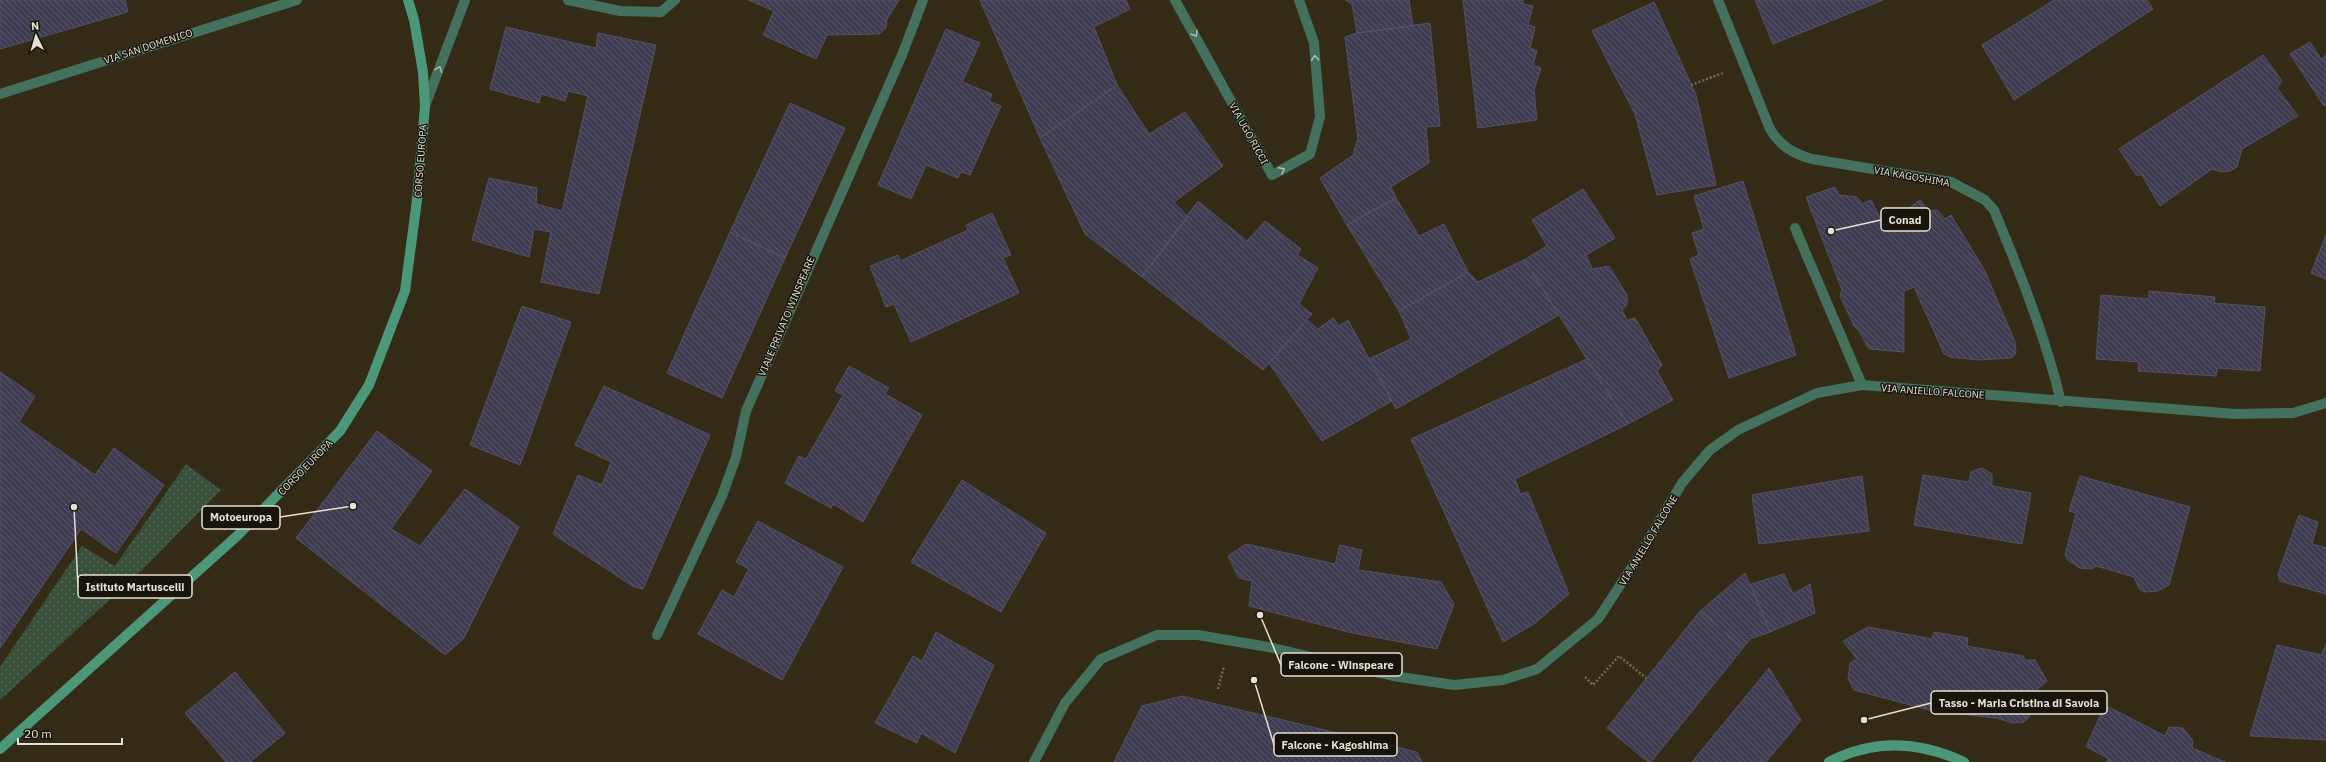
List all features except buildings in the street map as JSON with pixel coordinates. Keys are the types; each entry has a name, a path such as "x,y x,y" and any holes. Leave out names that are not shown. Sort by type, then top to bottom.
{"main road":[{"name":"CORSO EUROPA","path":"0,749 237,536 340,430 369,384 405,291 417,200 424,106 423,72 414,20 408,0"},
{"path":"1829,762 1848,752 1880,745 1914,746 1947,754 1964,762"}],"street":[{"name":"VIA SAN DOMENICO","path":"0,94 297,0"},
{"path":"424,106 465,0"},
{"path":"568,0 620,11 662,12 675,0"},
{"name":"VIALE PRIVATO WINSPEARE","path":"657,635 722,496 736,457 746,411 902,55 923,0"},
{"name":"VIA UGO RICCI","path":"1175,0 1272,175 1310,154 1320,116 1314,44 1299,0"},
{"name":"VIA KAGOSHIMA","path":"1718,0 1770,129 1777,140 1799,155 1812,159 1951,182 1985,200 1994,210 2027,291 2050,357 2061,402"},
{"path":"1795,228 1862,386"},
{"name":"VIA ANIELLO FALCONE","path":"1034,762 1065,703 1101,659 1157,635 1198,635 1268,647 1393,676 1454,685 1503,680 1537,669 1598,619 1634,564 1682,484 1710,450 1738,430 1817,393 1862,386 2236,414 2293,413 2326,403"}],"path":[{"path":"1691,85 1744,65"},
{"path":"1585,677 1593,685 1619,656 1646,678"},
{"path":"1218,689 1224,666"}],"green space":[{"path":"186,464 221,490 142,570 0,700 0,667 82,546 115,566"}],"place":[{"name":"Conad","path":"1831,231"},
{"name":"Motoeuropa","path":"353,506"},
{"name":"Istituto Martuscelli","path":"74,507"},
{"name":"Falcone - Winspeare","path":"1260,615"},
{"name":"Falcone - Kagoshima","path":"1254,680"},
{"name":"Tasso - Maria Cristina di Savoia","path":"1864,720"}]}
